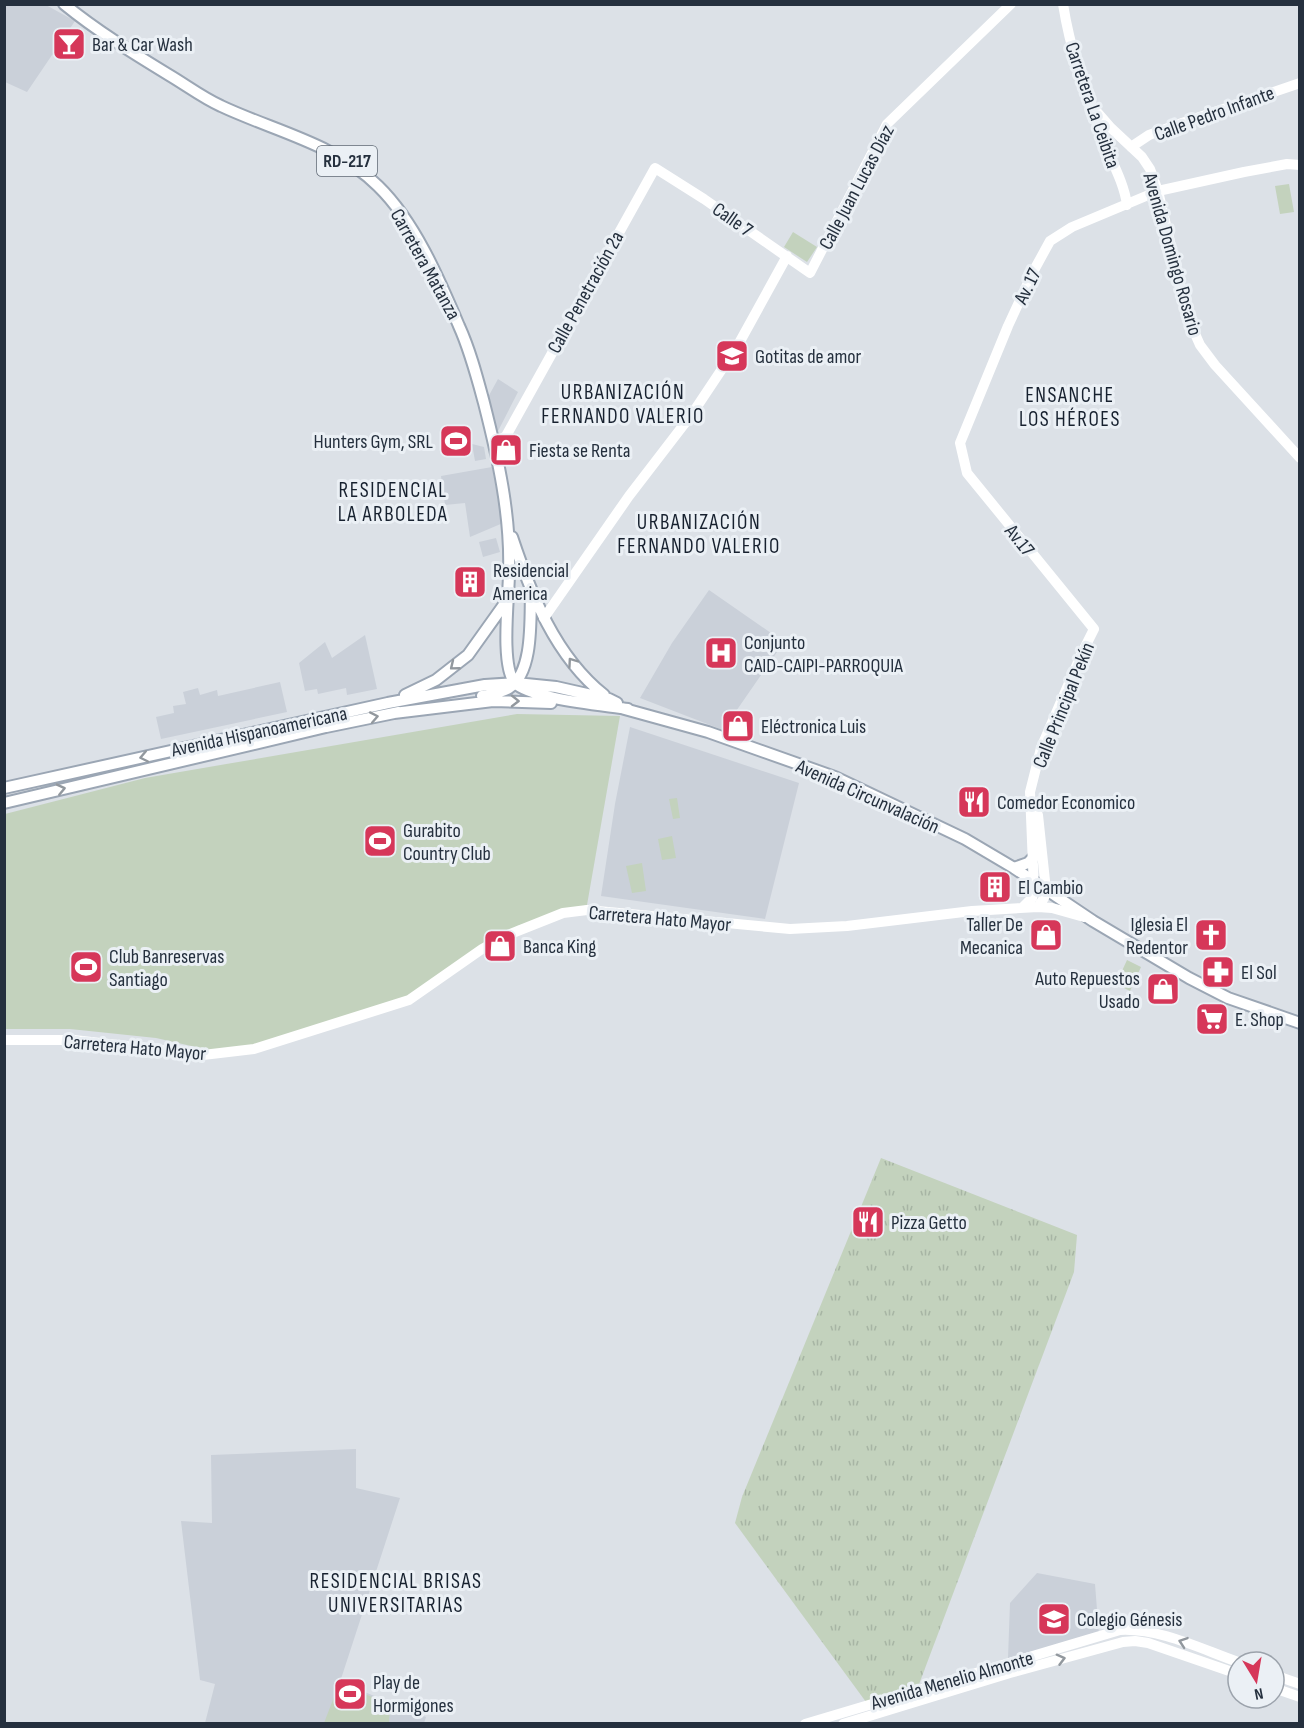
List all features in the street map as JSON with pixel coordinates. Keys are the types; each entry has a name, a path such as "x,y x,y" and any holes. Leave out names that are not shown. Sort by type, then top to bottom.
{"main road":[{"name":"Carretera Matanza","path":"64,4 94,28 219,105 336,154 365,173 393,202 420,244 461,328 476,371 494,443 508,526"},
{"name":"Calle Juan Lucas Díaz","path":"810,273 887,124 1011,4"},
{"name":"Carretera La Ceibita","path":"1063,4 1069,41 1127,205"},
{"name":"Calle Pedro Infante","path":"1131,147 1149,135 1299,83"},
{"name":"Avenida Domingo Rosario","path":"1091,105 1150,169 1158,191 1188,318 1200,345 1210,360 1299,458"},
{"path":"1100,134 1111,128"},
{"name":"Av. 17","path":"960,443 1008,326 1050,241 1072,227 1158,191 1287,164 1299,165"},
{"name":"Calle Penetración 2a","path":"494,443 506,436 655,168"},
{"name":"Calle 7","path":"655,168 704,199 810,273"},
{"path":"544,618 629,496 692,414 738,345 787,256"},
{"name":"Av.17","path":"960,443 967,473 1094,629"},
{"name":"RD-217","path":"508,526 531,591"},
{"name":"RD-217","path":"508,526 508,599"},
{"path":"531,591 544,618 577,669 587,681 609,699"},
{"path":"394,713 499,693 516,683 526,662 531,591"},
{"path":"508,599 508,666 516,683 536,694 628,709"},
{"path":"388,703 436,680 451,670 468,655 508,599"},
{"path":"493,623 508,618 544,618"},
{"name":"Calle Principal Pekín","path":"1034,881 1030,792 1032,782 1041,748 1094,629"},
{"name":"Avenida Hispanoamericana","path":"4,788 446,691 516,683 556,687 609,699 628,709"},
{"name":"Avenida Circunvalación","path":"394,713 493,701 542,702 628,709 708,732 835,777 965,839 1189,978 1221,994 1299,1023"},
{"name":"Avenida Hispanoamericana","path":"4,803 394,713"},
{"name":"Calle Principal Pekín","path":"1032,782 1046,890"},
{"path":"1014,868 1028,863 1033,858"},
{"path":"1022,908 1032,898 1034,881"},
{"path":"1038,907 1046,890"},
{"name":"Carretera Hato Mayor","path":"4,1040 74,1040 202,1055 254,1049 409,1000 490,945 515,932 563,913 588,910 790,929 847,926 972,911 1038,907 1072,913 1094,921"},
{"name":"Avenida Menelio Almonte","path":"805,1724 1120,1630 1155,1633 1226,1658"},
{"name":"Avenida Menelio Almonte","path":"843,1724 1010,1673 1123,1642 1148,1643 1226,1670"}],"shaded area":[{"path":"4,5 46,5 75,21 27,92 5,82"},
{"path":"498,379 518,392 496,435 487,399"},
{"path":"472,444 484,447 486,459 475,461"},
{"path":"492,467 503,523 470,537 465,503 445,505 441,476"},
{"path":"496,538 500,552 483,557 479,542"},
{"name":"Conjunto CAID-CAIPI-PARROQUIA","path":"709,590 784,642 723,730 640,698 672,643"},
{"path":"365,635 377,689 347,695 346,688 318,694 317,689 305,691 299,663 325,642 332,658"},
{"path":"280,682 287,712 161,739 156,717 174,713 173,706 186,704 183,692 198,688 200,695 217,690 218,696"},
{"path":"630,727 799,783 765,919 601,896"},
{"path":"356,1449 356,1488 400,1498 340,1682 426,1717 424,1723 205,1723 215,1684 200,1680 181,1521 212,1523 211,1455"},
{"name":"Colegio Génesis","path":"1037,1573 1095,1584 1099,1635 1008,1658 1010,1603"}],"green space":[{"path":"1289,184 1294,212 1280,214 1275,186"},
{"path":"793,232 817,247 807,262 784,247"},
{"name":"Gurabito Country Club","path":"517,714 620,716 587,905 517,926 406,998 252,1046 209,1050 156,1038 70,1029 5,1029 5,814 145,778"},
{"path":"677,798 680,818 673,819 669,799"},
{"path":"672,836 676,858 662,860 658,839"},
{"path":"642,863 646,891 632,893 626,866"},
{"path":"1127,960 1141,967 1130,991 1116,984"},
{"path":"881,1158 1077,1235 1074,1272 918,1687 866,1702 735,1523 742,1497"},
{"name":"Play de Hormigones","path":"339,1684 390,1704 389,1723 324,1723"}],"place":[{"name":"Bar & Car Wash","path":"69,44"},
{"name":"Gotitas de amor","path":"732,356"},
{"name":"Hunters Gym, SRL","path":"456,441"},
{"name":"Fiesta se Renta","path":"506,450"},
{"name":"Residencial America","path":"470,582"},
{"name":"Conjunto CAID-CAIPI-PARROQUIA","path":"721,653"},
{"name":"Eléctronica Luis","path":"738,726"},
{"name":"Comedor Economico","path":"974,802"},
{"name":"Gurabito Country Club","path":"380,841"},
{"name":"El Cambio","path":"995,887"},
{"name":"Taller De Mecanica","path":"1046,935"},
{"name":"Iglesia El Redentor","path":"1211,935"},
{"name":"Banca King","path":"500,946"},
{"name":"Club Banreservas Santiago","path":"86,967"},
{"name":"El Sol","path":"1218,972"},
{"name":"Auto Repuestos Usado","path":"1163,989"},
{"name":"E. Shop","path":"1212,1019"},
{"name":"Pizza Getto","path":"868,1222"},
{"name":"Colegio Génesis","path":"1054,1619"},
{"name":"Play de Hormigones","path":"350,1694"}],"district":[{"name":"URBANIZACIÓN FERNANDO VALERIO","path":"623,404"},
{"name":"ENSANCHE LOS HÉROES","path":"1070,407"},
{"name":"RESIDENCIAL LA ARBOLEDA","path":"393,502"},
{"name":"URBANIZACIÓN FERNANDO VALERIO","path":"699,534"},
{"name":"RESIDENCIAL BRISAS UNIVERSITARIAS","path":"396,1593"}]}
